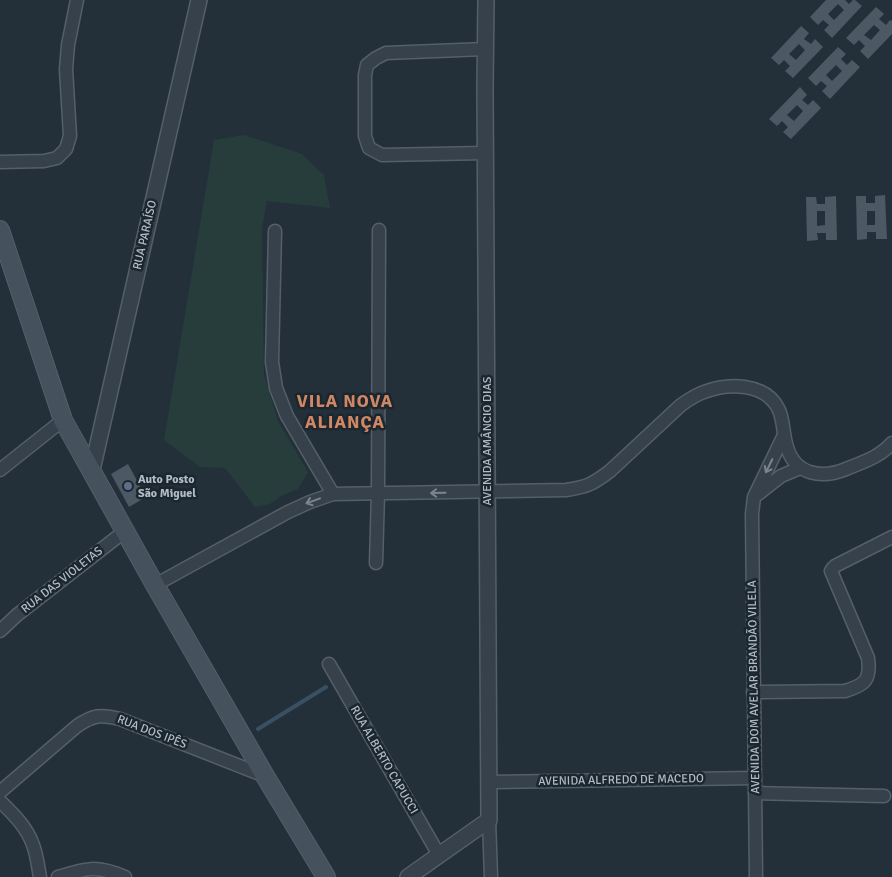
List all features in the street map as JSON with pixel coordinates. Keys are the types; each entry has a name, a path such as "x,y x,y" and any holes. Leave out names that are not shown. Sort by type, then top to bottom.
{"main road":[{"path":"0,230 63,420 155,585 265,776 326,877"}],"street":[{"path":"0,162 44,161 57,158 66,149 70,136 66,70 68,45 77,0"},
{"name":"RUA PARAÍSO","path":"92,470 199,0"},
{"name":"AVENIDA AMÂNCIO DIAS","path":"486,2 488,782 491,877"},
{"path":"485,49 386,54 376,58 367,65 365,75 365,136 369,148 382,155 485,153"},
{"path":"376,563 379,230"},
{"path":"276,231 272,362 276,388 287,416 333,494"},
{"path":"155,585 288,512 333,494 566,490 584,487 610,471 681,405 694,396 716,388 743,387 755,389 764,393 772,400 781,416 787,448 800,468 808,472 818,474 844,470 879,455 892,443"},
{"path":"0,470 63,420"},
{"name":"AVENIDA DOM AVELAR BRANDÃO VILELA","path":"756,877 752,514 754,497 784,435"},
{"path":"754,497 780,476 800,468"},
{"name":"RUA DAS VIOLETAS","path":"0,631 17,615 125,531"},
{"path":"753,692 845,690 858,687 867,678 870,669 868,658 832,575 832,568 892,537"},
{"name":"RUA ALBERTO CAPUCCI","path":"329,664 439,855"},
{"name":"RUA DOS IPÊS","path":"0,792 77,726 87,719 98,716 120,719 265,776"},
{"name":"AVENIDA ALFREDO DE MACEDO","path":"488,782 755,778"},
{"path":"755,793 884,796"},
{"path":"0,800 28,833 34,846 40,877"},
{"path":"408,877 489,820"},
{"path":"58,877 96,868 112,871 125,877"}],"green space":[{"path":"244,135 302,154 324,175 330,208 267,201 262,228 264,375 278,421 308,472 298,489 281,496 270,504 255,507 225,468 200,467 164,440 214,140"}],"building":[{"path":"826,0 845,0 849,4 855,0 862,6 832,38 824,30 829,25 823,20 818,25 810,17","holes":["838,4 844,10 834,20 828,14"]},
{"path":"876,7 884,14 879,19 886,25 890,20 892,21 892,34 868,59 860,51 865,46 859,40 854,45 846,38","holes":["874,25 880,30 871,40 864,35"]},
{"path":"801,26 809,33 804,39 811,44 815,39 823,47 793,78 785,71 790,66 784,60 779,65 771,58","holes":["799,44 805,50 796,60 789,54"]},
{"path":"838,47 846,54 841,59 847,65 852,60 860,67 830,99 822,91 827,86 821,81 816,86 808,78","holes":["836,65 842,71 832,81 826,75"]},
{"path":"800,87 807,95 802,100 808,105 813,100 821,108 791,139 783,132 788,127 782,121 777,126 769,119","holes":["797,105 803,111 794,121 787,115"]},
{"path":"885,195 887,239 876,239 876,232 867,232 867,239 857,240 856,196 866,196 866,203 875,203 875,196","holes":["867,211 875,211 875,225 867,225"]},
{"path":"836,196 837,240 826,240 826,233 817,233 818,240 807,241 806,197 816,197 817,204 825,204 825,197","holes":["817,211 825,211 825,225 817,226"]},
{"name":"Auto Posto São Miguel","path":"128,464 146,497 129,507 111,474"}],"waterway":[{"path":"258,729 326,687"}],"place":[{"name":"Auto Posto São Miguel","path":"128,486"}],"district":[{"name":"VILA NOVA ALIANÇA","path":"345,411"}]}
